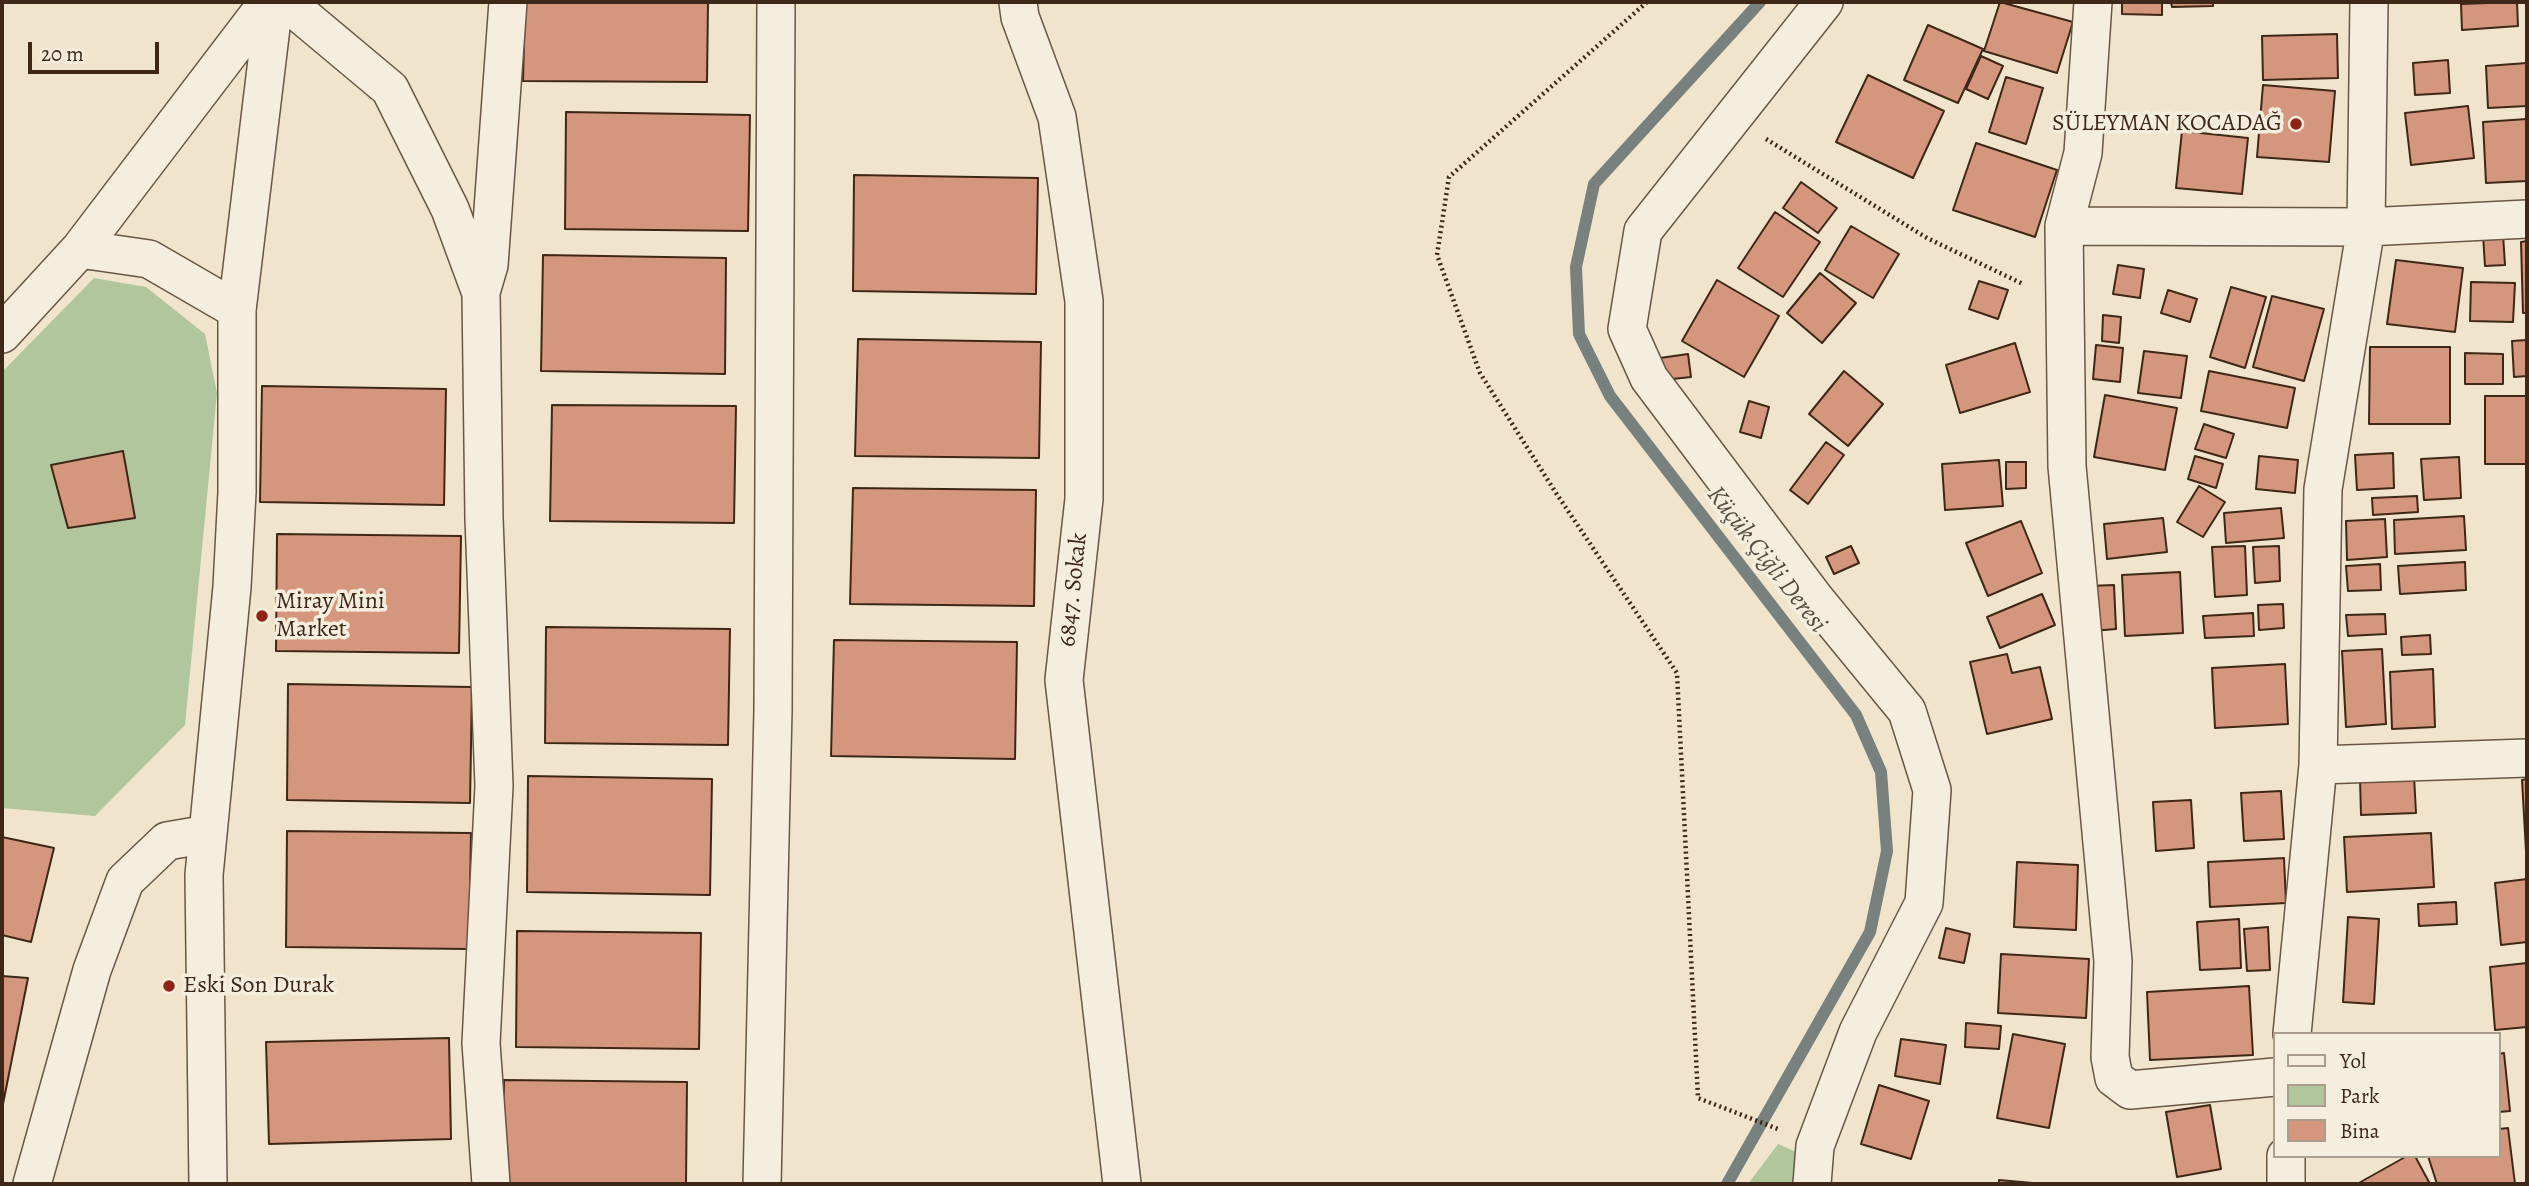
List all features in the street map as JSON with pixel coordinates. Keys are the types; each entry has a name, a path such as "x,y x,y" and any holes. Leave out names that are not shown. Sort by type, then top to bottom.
{"street":[{"path":"2,334 80,249 268,2"},
{"path":"208,1184 204,875 232,587 237,492 237,310 274,2"},
{"path":"286,2 390,89 450,209 481,293"},
{"path":"491,1184 481,1043 494,786 484,518 481,293 489,265 508,2"},
{"path":"762,1184 773,710 776,2"},
{"name":"6847. Sokak","path":"1018,2 1020,17 1057,117 1084,301 1084,499 1065,680 1122,1184"},
{"path":"1812,1184 1815,1146 1858,1032 1924,903 1932,790 1907,711 1816,600 1649,378 1627,329 1643,230 1824,2"},
{"path":"2093,2 2083,153 2064,226 2067,466 2113,961 2110,1058 2113,1079 2130,1090 2274,1077"},
{"path":"2292,1032 2318,765 2323,489 2366,227 2369,2"},
{"path":"2064,226 2366,227 2527,219"},
{"path":"80,249 149,259 237,310"},
{"path":"2318,765 2527,758"},
{"path":"32,1184 92,970 125,881 167,841 208,834"},
{"path":"2286,1158 2286,1184"}],"path":[{"path":"1647,2 1450,177 1437,256 1480,373 1677,673 1698,1098 1785,1132"},
{"path":"1732,119 1927,238 2065,304"}],"green space":[{"path":"94,278 146,287 205,334 217,393 185,725 95,816 2,808 2,372"},
{"path":"1778,1144 1801,1154 1800,1184 1748,1184"}],"building":[{"path":"525,2 708,2 707,82 523,81"},
{"path":"2000,2 2073,22 2057,73 1984,51"},
{"path":"2122,2 2162,2 2162,15 2122,14"},
{"path":"2171,2 2213,2 2213,6 2172,7"},
{"path":"2517,2 2518,26 2462,30 2461,4"},
{"path":"1928,25 1983,49 1958,103 1904,80"},
{"path":"2337,34 2338,78 2263,80 2262,36"},
{"path":"1981,56 2003,66 1988,99 1966,89"},
{"path":"2448,60 2450,93 2415,95 2413,63"},
{"path":"2527,63 2527,106 2488,108 2486,66"},
{"path":"1868,75 1944,111 1913,178 1836,142"},
{"path":"2006,77 2043,88 2026,144 1989,132"},
{"name":"SÜLEYMAN KOCADAĞ","path":"2263,85 2335,91 2329,162 2257,157"},
{"path":"2468,106 2474,158 2411,165 2405,113"},
{"path":"566,112 750,115 748,231 565,229"},
{"path":"2527,119 2527,181 2486,183 2483,122"},
{"path":"2182,131 2248,138 2242,194 2176,188"},
{"path":"1976,143 2057,170 2035,237 1953,210"},
{"path":"854,175 1038,178 1036,294 853,291"},
{"path":"1801,182 1837,208 1818,233 1783,208"},
{"path":"1775,212 1820,242 1783,297 1738,268"},
{"path":"1851,226 1899,254 1873,298 1825,270"},
{"path":"2503,234 2505,265 2485,266 2483,235"},
{"path":"2527,241 2527,313 2523,313 2521,242"},
{"path":"543,255 726,258 725,374 541,371"},
{"path":"2396,260 2463,268 2455,332 2387,324"},
{"path":"2118,265 2144,269 2140,298 2113,294"},
{"path":"1820,273 1856,303 1822,343 1787,313"},
{"path":"1717,280 1779,316 1744,377 1682,341"},
{"path":"1979,281 2008,290 1998,319 1969,309"},
{"path":"2471,282 2515,283 2513,322 2470,321"},
{"path":"2231,287 2266,297 2245,368 2210,357"},
{"path":"2168,290 2197,299 2190,322 2161,313"},
{"path":"2272,296 2324,309 2304,381 2253,367"},
{"path":"2103,315 2121,317 2119,343 2102,341"},
{"path":"858,339 1041,342 1039,458 855,456"},
{"path":"2527,340 2527,376 2514,377 2512,341"},
{"path":"2015,343 2030,392 1960,413 1946,365"},
{"path":"2096,345 2123,348 2120,382 2093,379"},
{"path":"2370,347 2450,347 2450,424 2369,424"},
{"path":"2144,351 2187,356 2181,398 2138,393"},
{"path":"2465,353 2503,354 2503,384 2465,384"},
{"path":"1688,354 1691,377 1663,380 1660,358"},
{"path":"1844,371 1883,404 1848,446 1809,414"},
{"path":"2209,371 2295,388 2287,428 2201,411"},
{"path":"262,386 446,389 444,505 260,502"},
{"path":"2105,395 2177,408 2165,470 2094,457"},
{"path":"2485,396 2527,396 2527,464 2485,464"},
{"path":"1749,401 1769,407 1761,438 1740,432"},
{"path":"552,405 736,406 734,523 550,521"},
{"path":"2204,424 2234,434 2226,458 2195,449"},
{"path":"1826,442 1844,455 1808,504 1790,490"},
{"path":"123,451 135,518 68,528 51,465"},
{"path":"2393,453 2394,488 2357,490 2355,455"},
{"path":"2195,456 2223,464 2216,488 2188,479"},
{"path":"2259,456 2298,460 2295,493 2256,489"},
{"path":"2459,457 2461,498 2424,500 2421,459"},
{"path":"1999,460 2003,506 1945,510 1942,464"},
{"path":"2006,462 2026,462 2026,488 2006,489"},
{"path":"2199,486 2225,502 2203,537 2177,522"},
{"path":"853,488 1036,490 1034,606 850,604"},
{"path":"2417,496 2418,512 2373,515 2372,498"},
{"path":"2281,508 2284,538 2226,543 2224,513"},
{"path":"2464,516 2466,550 2395,554 2394,520"},
{"path":"2163,518 2167,552 2107,559 2104,524"},
{"path":"2385,519 2387,557 2347,560 2346,521"},
{"path":"2021,521 2042,573 1988,596 1966,543"},
{"path":"277,534 461,536 459,653 276,651"},
{"path":"1851,546 1859,563 1834,574 1826,557"},
{"path":"2245,546 2247,595 2215,597 2212,547"},
{"path":"2279,546 2280,581 2255,583 2253,547"},
{"path":"2465,562 2466,590 2400,594 2398,566"},
{"path":"2380,564 2381,590 2348,591 2346,566"},
{"path":"2180,572 2183,633 2125,636 2122,575"},
{"path":"2114,585 2116,629 2092,631 2089,586"},
{"path":"2042,594 2055,625 2000,648 1987,617"},
{"path":"2283,604 2284,628 2259,630 2258,605"},
{"path":"2253,613 2254,636 2205,638 2203,616"},
{"path":"2385,614 2386,634 2348,636 2346,615"},
{"path":"546,627 730,629 728,745 545,743"},
{"path":"2430,635 2431,654 2402,655 2401,637"},
{"path":"834,640 1017,642 1015,759 831,756"},
{"path":"2382,649 2386,724 2346,727 2342,651"},
{"path":"2007,654 2012,673 2040,667 2052,719 1987,734 1970,662"},
{"path":"2285,664 2288,724 2215,728 2212,668"},
{"path":"2433,669 2435,727 2392,729 2390,672"},
{"path":"288,684 472,687 470,803 287,800"},
{"path":"528,776 712,779 710,895 527,892"},
{"path":"2414,776 2416,813 2361,815 2360,779"},
{"path":"2527,779 2527,851 2526,851 2522,780"},
{"path":"2281,791 2284,839 2244,841 2241,793"},
{"path":"2191,800 2194,848 2156,851 2153,802"},
{"path":"287,831 471,833 469,949 286,947"},
{"path":"2431,833 2434,887 2347,892 2344,837"},
{"path":"2,837 54,848 31,942 2,935"},
{"path":"2284,858 2286,903 2210,907 2208,862"},
{"path":"2017,862 2078,865 2076,930 2014,927"},
{"path":"2527,879 2527,942 2501,945 2495,883"},
{"path":"2456,902 2457,924 2419,926 2418,904"},
{"path":"2348,917 2379,919 2374,1004 2343,1002"},
{"path":"2239,919 2241,968 2200,970 2197,922"},
{"path":"2268,927 2270,970 2247,971 2244,929"},
{"path":"1946,928 1970,934 1964,963 1939,958"},
{"path":"517,931 701,933 699,1049 516,1047"},
{"path":"2001,954 2089,959 2086,1018 1998,1013"},
{"path":"2527,963 2527,1027 2495,1030 2490,967"},
{"path":"2,976 28,978 2,1109"},
{"path":"2249,986 2253,1055 2150,1060 2147,992"},
{"path":"1966,1023 2001,1026 1999,1049 1965,1047"},
{"path":"2013,1034 2065,1044 2049,1128 1997,1118"},
{"path":"449,1038 451,1139 269,1144 266,1042"},
{"path":"1901,1039 1946,1045 1940,1084 1895,1076"},
{"path":"2504,1053 2510,1111 2501,1112 2501,1054"},
{"path":"504,1080 687,1082 686,1184 502,1184"},
{"path":"1879,1085 1929,1101 1911,1159 1861,1144"},
{"path":"2210,1105 2221,1169 2177,1177 2166,1112"},
{"path":"2508,1128 2515,1184 2437,1184 2429,1158 2501,1158 2501,1129"},
{"path":"2403,1158 2416,1158 2430,1184 2357,1184"},
{"path":"1999,1180 2044,1184 1999,1184"}],"waterway":[{"name":"Küçük Çiğli Deresi","path":"1727,1184 1870,932 1887,851 1881,772 1856,715 1610,396 1579,334 1576,267 1594,184 1760,2"}],"place":[{"name":"SÜLEYMAN KOCADAĞ","path":"2296,124"},
{"name":"Miray Mini Market","path":"262,616"},
{"name":"Eski Son Durak","path":"169,986"}]}
